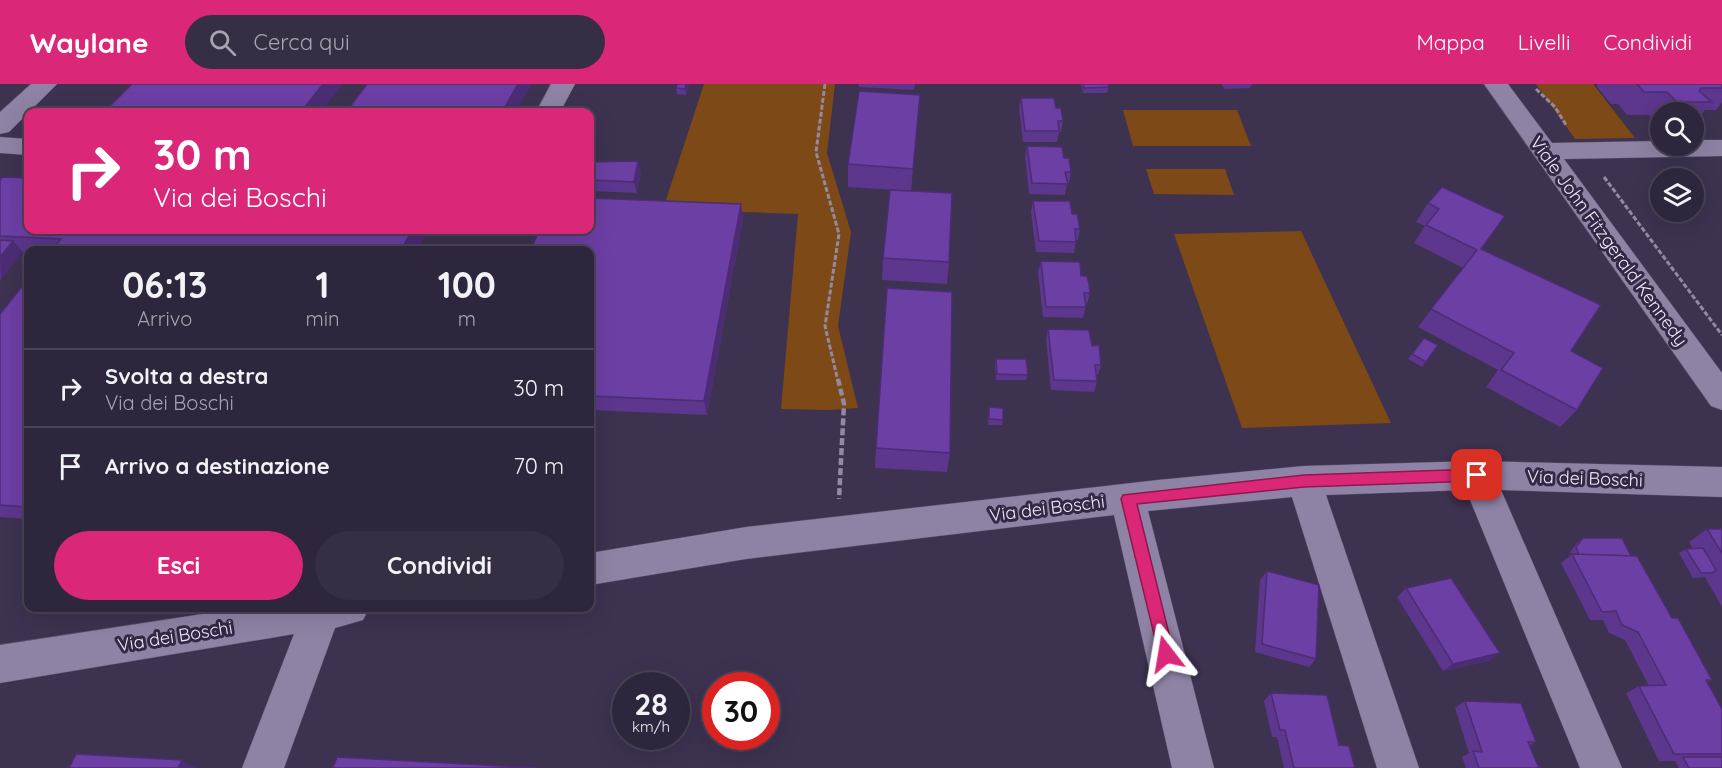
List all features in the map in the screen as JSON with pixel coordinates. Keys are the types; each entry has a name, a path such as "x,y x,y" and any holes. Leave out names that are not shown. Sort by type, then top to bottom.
{"street":[{"path":"0,126 45,84"},
{"path":"550,108 563,84"},
{"name":"Viale John Fitzgerald Kennedy","path":"1496,84 1722,397"},
{"path":"0,145 24,147"},
{"path":"1545,151 1722,148"},
{"path":"1477,475 1601,768"},
{"name":"Via dei Boschi","path":"594,568 746,543 1304,481 1477,475 1722,482"},
{"path":"1304,481 1398,768"},
{"path":"1128,499 1193,768"},
{"name":"Via dei Boschi","path":"0,664 324,612"},
{"path":"263,768 335,612"}],"path":[{"path":"825,84 816,152 840,234 825,326 844,404 838,532"},
{"path":"1531,84 1555,106 1585,151 1722,335"}],"shaded area":[{"path":"704,84 835,84 827,153 851,232 838,326 858,408 781,409 798,214 663,209"},
{"path":"1536,84 1593,84 1635,138 1575,139"},
{"path":"1123,110 1237,110 1251,146 1133,146"},
{"path":"1146,169 1225,169 1234,195 1154,194"},
{"path":"1301,231 1391,423 1242,428 1174,234"}],"building":[{"path":"132,84 323,84 304,108 108,108"},
{"path":"367,84 518,84 504,108 349,108"},
{"path":"677,84 686,84 685,89 676,88"},
{"path":"1083,84 1108,84 1109,87 1084,88"},
{"path":"1637,84 1722,84 1722,88 1701,88 1699,91 1712,102 1677,102 1667,92 1644,92"},
{"path":"859,91 920,95 913,169 848,164"},
{"path":"1021,98 1054,98 1056,108 1061,108 1062,114 1063,121 1058,121 1059,131 1025,131"},
{"path":"1027,146 1062,147 1064,158 1069,158 1071,172 1065,172 1068,184 1032,183"},
{"path":"638,161 634,182 594,180 594,162"},
{"path":"2,177 24,178 24,234 410,234 403,246 55,246 61,239 0,236 0,180"},
{"path":"1442,187 1505,216 1481,249 1601,305 1571,351 1603,368 1577,410 1501,370 1514,353 1431,309 1477,250 1426,225 1439,209 1428,203"},
{"path":"890,190 952,193 949,262 883,258"},
{"path":"594,198 741,204 704,401 594,396 594,246 533,246 537,234 594,234"},
{"path":"1033,201 1070,201 1072,214 1077,214 1080,229 1075,229 1076,242 1039,241"},
{"path":"0,240 13,241 0,257"},
{"path":"1041,261 1080,262 1081,276 1087,276 1089,284 1090,293 1084,293 1086,307 1046,307"},
{"path":"24,284 24,507 0,505 0,314"},
{"path":"887,288 952,292 950,453 876,448"},
{"path":"1048,329 1089,330 1092,346 1099,345 1101,365 1095,365 1097,381 1054,380"},
{"path":"1424,338 1438,345 1426,362 1412,354"},
{"path":"996,359 1026,359 1028,375 997,374"},
{"path":"989,407 1003,408 1003,420 989,419"},
{"path":"1707,529 1722,529 1722,553"},
{"path":"1583,538 1622,538 1631,556 1579,555 1576,547"},
{"path":"1703,548 1716,570 1712,573 1701,573 1686,549"},
{"path":"1572,554 1637,556 1672,618 1678,618 1712,680 1706,680 1722,709 1722,754 1674,754 1639,686 1666,685 1638,632 1622,625 1616,611 1602,612"},
{"path":"1267,571 1319,585 1316,659 1262,644"},
{"path":"1451,578 1500,653 1453,664 1406,588"},
{"path":"1271,693 1327,695 1339,745 1349,746 1355,768 1294,768 1285,730 1280,730"},
{"path":"1465,701 1521,703 1536,742 1528,742 1539,768 1479,768 1473,751 1482,752"},
{"path":"76,754 182,760 178,768 69,768"},
{"path":"337,757 540,768 333,768"},
{"path":"1683,757 1722,757 1722,768 1689,768"}],"route":[{"path":"1166,654 1128,499 1304,481 1477,475"}]}
